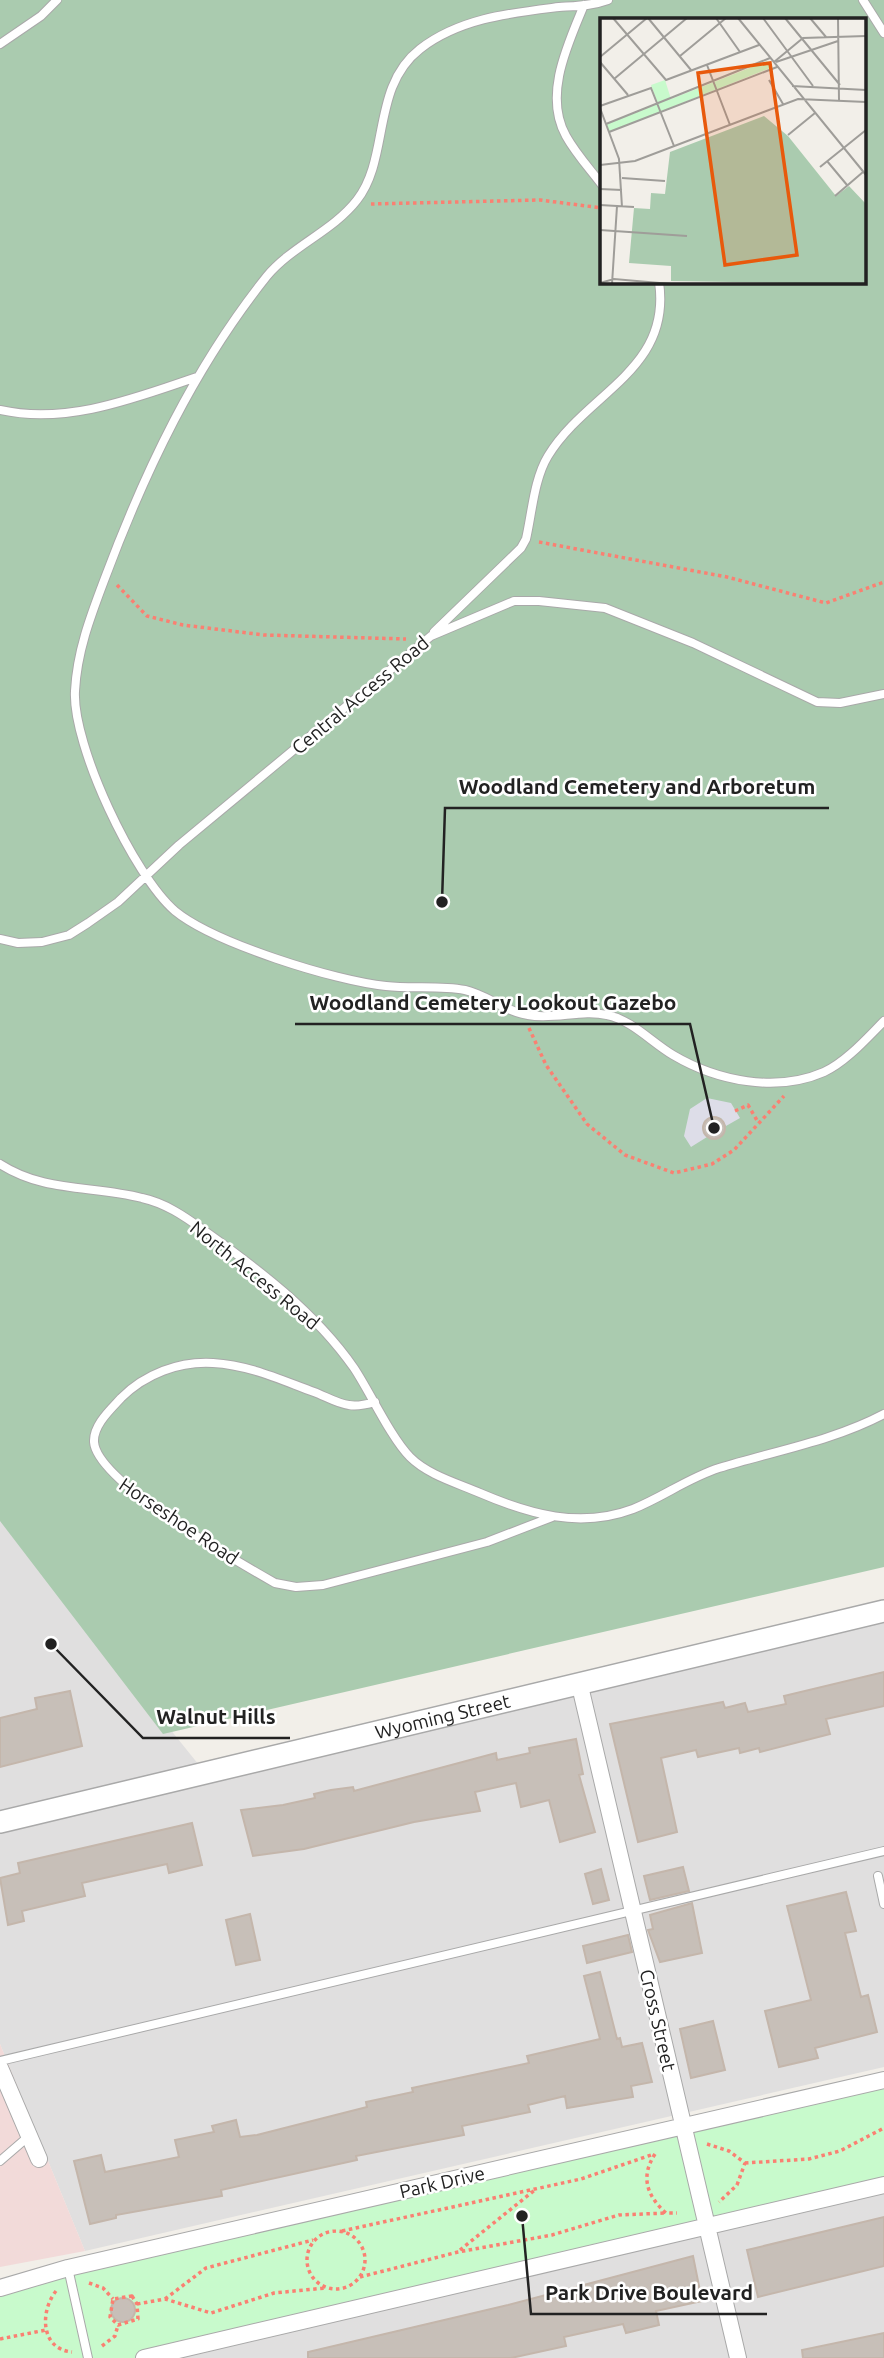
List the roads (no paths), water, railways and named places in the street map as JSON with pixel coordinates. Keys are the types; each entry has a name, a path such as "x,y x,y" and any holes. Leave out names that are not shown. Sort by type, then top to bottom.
{"street":[{"name":"Wyoming Street","path":"0,1822 884,1611"},
{"name":"Cross Street","path":"579,1682 738,2358"},
{"path":"0,2068 38,2159"},
{"name":"Park Drive","path":"0,2288 68,2268 884,2080"},
{"path":"144,2358 884,2185"}],"lane":[{"path":"0,44 45,13 57,0"},
{"path":"608,0 584,5 571,3 477,20 429,43 414,54 399,72 368,179 350,208 272,270 197,377 136,497 84,635 75,686 76,712 85,747 108,806 146,877 181,915 242,945 322,973 366,984 474,992 521,1014 556,1017 608,1015 628,1023 674,1056 706,1071 762,1083 792,1080 825,1071 884,1021"},
{"path":"863,0 884,33"},
{"path":"584,5 561,70 557,108 566,137 600,182"},
{"path":"428,638 472,593 515,555 526,539 539,477 548,456 562,435 635,368 646,351 660,313 659,284"},
{"path":"0,410 35,413 85,410 130,400 197,377"},
{"name":"Central Access Road","path":"0,939 31,943 69,935 118,902 180,845 428,638 514,601 605,608 694,643 812,700 840,704 884,694"},
{"name":"North Access Road","path":"0,1164 50,1186 131,1195 176,1210 305,1312 339,1348 376,1402 403,1449 424,1467 506,1504 552,1517 589,1519 633,1509 706,1472 840,1433 884,1414"},
{"name":"Horseshoe Road","path":"376,1402 350,1406 257,1370 214,1363 192,1363 169,1368 127,1392 98,1426 94,1441 99,1460 113,1476 265,1577 296,1587 323,1585 487,1542 552,1517"},
{"path":"0,2060 634,1913 884,1851"},
{"path":"878,1876 884,1904"},
{"path":"0,2161 29,2136"},
{"path":"68,2268 88,2358"}],"place":[{"name":"Woodland Cemetery and Arboretum","path":"442,902"},
{"name":"Woodland Cemetery Lookout Gazebo","path":"714,1128"},
{"name":"Walnut Hills","path":"51,1644"},
{"name":"Park Drive Boulevard","path":"522,2216"}]}
